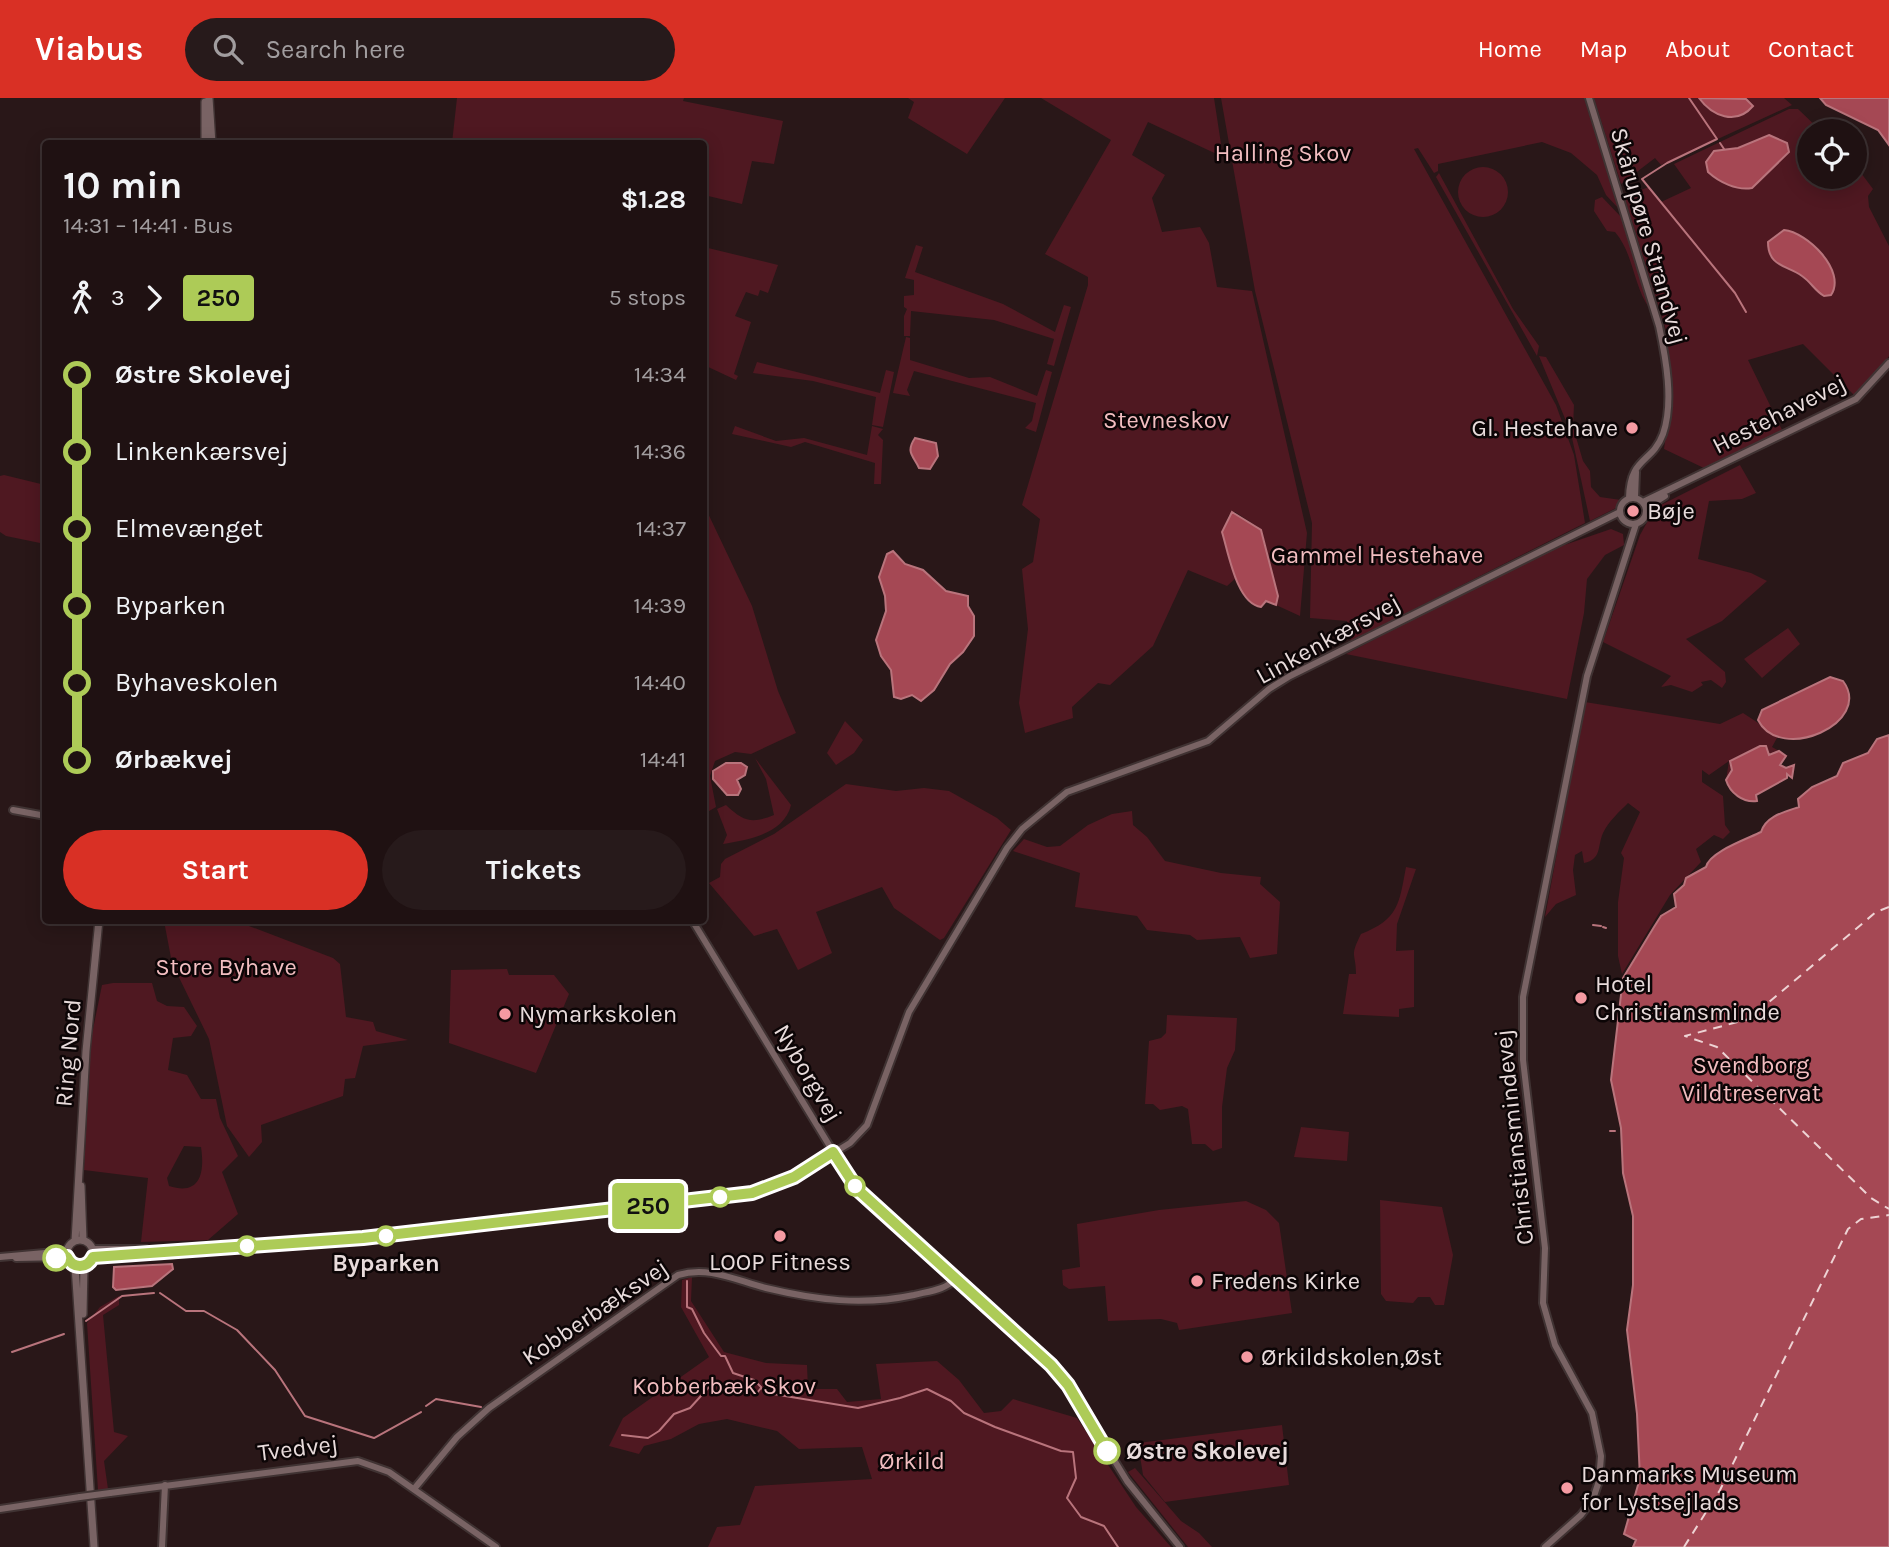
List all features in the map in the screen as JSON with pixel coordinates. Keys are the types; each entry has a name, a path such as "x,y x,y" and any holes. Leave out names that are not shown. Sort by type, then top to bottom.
{"main road":[{"path":"205,140 207,98"},
{"path":"207,98 212,140"},
{"name":"Ring Nord","path":"79,1241 86,1051 100,924"},
{"path":"80,1266 67,1254 79,1241 92,1253 80,1266 82,1344 97,1547"}],"street":[{"name":"Skårupøre Strandvej","path":"1589,98 1660,327 1665,358 1664,428 1656,446 1641,460 1632,498"},
{"name":"Hestehavevej","path":"1645,505 1856,399 1889,363"},
{"path":"1632,498 1645,505 1645,517 1632,524 1621,515 1622,503 1632,498"},
{"name":"Linkenkærsvej","path":"92,1253 377,1237 752,1193 794,1177 850,1143 867,1125 901,1030 940,957 1007,848 1046,807 1087,783 1208,741 1279,682 1588,528 1621,515"},
{"name":"Christiansmindevej","path":"1545,1547 1581,1515 1594,1499 1599,1481 1601,1455 1592,1413 1583,1391 1555,1345 1543,1303 1545,1248 1524,1071 1522,1003 1579,709 1628,551 1632,524"},
{"path":"13,810 42,815"},
{"name":"Nyborgvej","path":"694,924 857,1189 1051,1365 1068,1385 1127,1481 1180,1547"},
{"path":"0,1257 67,1254"},
{"name":"Kobberbæksvej","path":"414,1489 457,1437 489,1408 678,1276 691,1272 713,1272 768,1289 862,1303 941,1289 957,1278"},
{"name":"Tvedvej","path":"0,1509 344,1460 374,1464 496,1547"},
{"path":"162,1547 165,1485"}],"green space":[{"path":"457,98 684,98 683,101 783,121 774,164 752,161 742,204 707,196 707,140 452,140"},
{"path":"908,98 1005,98 967,154 908,118 914,102"},
{"name":"Stevneskov","path":"1041,98 1214,98 1223,157 1148,122 1132,155 1165,175 1152,198 1162,232 1200,227 1209,243 1217,287 1252,291 1307,533 1300,616 1276,605 1278,596 1263,535 1258,527 1235,512 1229,515 1222,532 1236,578 1227,586 1188,570 1153,646 1110,685 1098,683 1072,707 1073,718 1025,733 1019,703 1028,629 1022,569 1033,562 1040,519 1022,505 1088,285 1088,277 1045,254 1111,140"},
{"name":"Halling Skov","path":"1221,98 1584,98 1618,208 1606,195 1597,175 1571,153 1542,142 1438,164 1438,171 1434,173 1418,148 1414,149 1556,405 1574,455 1585,523 1351,641 1347,621 1310,618 1312,523 1255,291"},
{"path":"1594,98 1784,98 1792,105 1661,165 1655,158 1621,184"},
{"path":"1789,109 1798,109 1808,119 1797,119 1797,189 1867,189 1867,181 1873,189 1868,196 1869,207 1889,246 1889,356 1872,380 1854,395 1803,344 1748,360 1783,432 1706,469 1664,449 1671,400 1666,330 1624,196 1649,187 1661,202 1691,188 1674,164"},
{"path":"1473,168 1493,168 1507,182 1507,202 1493,216 1473,216 1459,202 1459,182"},
{"path":"1439,173 1513,309 1539,346 1537,356 1436,177"},
{"path":"1602,197 1622,218 1650,309 1621,241 1615,232 1607,231 1594,211 1595,200"},
{"path":"916,245 923,247 915,272 1003,304 1055,332 1064,305 1071,307 1054,366 1047,364 1054,339 994,320 911,311 910,336 904,336 904,316 907,309 904,307 904,296 914,295 914,280 905,278"},
{"path":"707,248 778,265 768,293 760,290 758,296 746,292 735,316 751,322 734,374 738,376 736,380 707,366"},
{"path":"906,337 910,338 910,360 969,378 990,377 1037,396 1046,370 1052,372 1036,432 1025,428 1032,421 1036,403 914,371 907,390 910,396 893,393"},
{"path":"1539,356 1546,357 1574,405 1573,427 1583,461 1590,471 1591,487 1600,497 1621,500 1616,508 1590,521 1571,433"},
{"path":"757,362 880,393 886,370 894,372 883,427 872,425 876,397 813,381 753,373"},
{"path":"735,426 776,441 804,438 867,455 872,426 883,429 878,435 883,440 881,484 874,484 875,463 805,442 791,447 732,434"},
{"path":"1740,465 1756,493 1742,499 1709,501 1698,559 1751,573 1767,581 1722,621 1686,639 1725,672 1726,682 1722,688 1711,680 1701,682 1703,685 1692,692 1671,685 1661,687 1671,676 1603,642 1640,535 1655,508"},
{"path":"0,476 42,484 42,543 6,536 0,532"},
{"path":"707,511 752,606 778,691 796,733 751,754 735,752 715,761 710,776 716,807 707,812"},
{"name":"Gammel Hestehave","path":"1611,529 1623,534 1624,545 1605,555 1587,579 1584,613 1567,699 1346,654 1544,552"},
{"path":"1788,628 1800,644 1762,678 1744,659"},
{"path":"1585,702 1720,724 1743,713 1778,736 1772,747 1779,751 1769,755 1760,746 1730,760 1732,770 1726,780 1729,761 1709,775 1702,770 1702,782 1723,796 1725,825 1730,832 1723,839 1714,835 1696,849 1701,862 1670,895 1622,974 1618,956 1618,902 1624,858 1621,853 1640,812 1628,803 1605,829 1594,859 1584,863 1582,851 1575,855 1573,870 1576,895 1556,904 1545,917"},
{"path":"845,721 863,740 854,753 836,765 827,753"},
{"path":"755,758 791,805 781,823 773,829 754,838 723,844 727,835 717,809 726,805 748,820 760,820 774,815 766,779"},
{"path":"846,784 896,791 924,788 949,791 997,818 1011,830 944,938 940,940 894,908 882,887 816,912 832,953 798,970 777,929 754,936 709,883 720,877 721,864 725,859 774,834"},
{"path":"1132,811 1133,825 1147,837 1165,861 1221,873 1261,877 1260,884 1280,902 1277,954 1250,958 1240,937 1197,940 1190,935 1147,930 1137,916 1075,907 1080,873 1013,851 1024,839 1047,847 1060,846 1088,825 1112,814"},
{"path":"1406,867 1416,869 1397,924 1396,951 1414,950 1414,1007 1399,1009 1399,1017 1343,1014 1349,974 1356,974 1354,955 1357,942 1361,934 1383,922 1395,909"},
{"name":"Store Byhave","path":"165,924 244,924 333,958 340,964 346,1017 373,1022 376,1031 408,1040 363,1046 355,1078 345,1079 343,1096 261,1125 262,1142 249,1157 227,1126 209,1039 172,963"},
{"path":"507,969 509,975 554,975 569,994 536,1073 449,1043 451,970"},
{"path":"152,983 157,1001 167,1006 184,1007 197,1026 191,1036 173,1038 168,1070 187,1075 201,1099 216,1099 220,1118 238,1156 222,1172 238,1214 208,1240 141,1242 148,1178 84,1170 91,1039 102,985","holes":["184,1146 201,1147 201,1173 194,1185 188,1188 169,1186 167,1178"]},
{"path":"1167,1015 1237,1018 1235,1050 1227,1068 1222,1107 1222,1148 1213,1151 1205,1144 1192,1144 1188,1109 1182,1106 1160,1110 1153,1104 1145,1104 1149,1041 1161,1038 1166,1033"},
{"path":"1301,1127 1349,1132 1347,1161 1294,1157"},
{"path":"1380,1200 1442,1207 1453,1255 1444,1305 1435,1305 1430,1297 1418,1297 1413,1303 1386,1301 1381,1294"},
{"path":"1246,1201 1266,1210 1279,1223 1292,1313 1179,1330 1177,1323 1161,1319 1108,1321 1105,1286 1069,1289 1063,1285 1062,1270 1080,1267 1077,1224 1159,1210"},
{"path":"692,1277 691,1301 724,1352 766,1363 807,1365 808,1389 837,1389 847,1402 881,1399 876,1364 937,1361 959,1380 984,1413 1001,1411 1013,1399 1077,1418 1136,1507 1171,1547 708,1547 717,1527 740,1525 755,1486 872,1479 862,1447 799,1449 777,1431 727,1419 699,1424 671,1439 644,1446 639,1454 609,1446 623,1418 709,1357 681,1307 682,1280"},
{"path":"119,1296 119,1305 103,1315 114,1432 128,1436 104,1461 108,1489 98,1490 87,1323 100,1307"},
{"path":"1282,1425 1289,1485 1165,1502 1143,1475 1138,1443"},
{"path":"1135,1468 1181,1521 1199,1533 1212,1547 1188,1547 1128,1472"}],"shaded area":[{"path":"1699,98 1746,99 1753,106 1739,116 1725,116 1711,110"},
{"path":"1820,98 1889,98 1889,145 1878,130 1867,125 1867,119 1855,119 1826,105"},
{"path":"1769,135 1787,143 1789,152 1752,188 1728,185 1708,172 1706,162 1714,151 1738,148"},
{"path":"1784,230 1803,238 1822,254 1834,275 1835,285 1831,295 1824,296 1802,276 1779,264 1771,256 1768,242"},
{"path":"915,438 936,443 938,456 930,469 919,468 911,454"},
{"path":"1232,512 1261,530 1278,596 1276,605 1266,601 1261,607 1253,604 1240,588 1222,532"},
{"path":"893,551 905,564 923,570 946,591 968,596 968,606 974,616 974,636 950,664 934,690 921,701 912,695 901,699 894,697 891,670 881,656 876,640 886,611 879,577 887,554"},
{"path":"1830,677 1843,681 1849,697 1846,711 1836,723 1820,733 1803,738 1785,738 1769,733 1758,720 1762,710"},
{"name":"Svendborg Vildtreservat","path":"1889,735 1889,1547 1633,1547 1636,1540 1624,1534 1640,1478 1637,1414 1627,1330 1633,1285 1633,1216 1623,1173 1621,1128 1611,1080 1623,978 1661,916 1676,907 1674,894 1684,885 1686,878 1706,867 1721,851 1761,832 1771,818 1799,807 1798,799 1812,787 1837,776 1843,763 1868,753 1877,739"},
{"path":"1760,746 1766,746 1769,755 1779,751 1786,756 1780,765 1786,768 1794,765 1792,778 1787,774 1787,778 1756,795 1757,801 1747,800 1738,796 1728,785 1726,780 1732,770 1730,761"},
{"path":"726,763 741,763 747,767 745,775 737,780 741,789 738,795 727,795 713,779 713,771"},
{"path":"172,1264 173,1269 152,1286 116,1290 113,1287 114,1267"}],"waterway":[{"path":"1689,98 1717,139 1667,163 1642,179 1735,293 1746,312"},
{"path":"1720,143 1724,149"},
{"path":"1593,925 1601,926"},
{"path":"1610,1131 1615,1131"},
{"path":"687,1281 687,1307 692,1309 704,1333 721,1356 725,1356 733,1373 754,1380 761,1387"},
{"path":"86,1321 122,1296 154,1293"},
{"path":"160,1293 186,1311 204,1311 237,1330 275,1370 305,1416 374,1438 421,1412"},
{"path":"12,1352 64,1334"},
{"path":"622,1435 648,1438 659,1431 674,1414 690,1408 710,1386 717,1384 730,1392 757,1393 761,1388 773,1394 858,1408 927,1389 951,1401 964,1413 995,1427 1061,1451 1073,1452 1076,1478 1067,1498 1081,1517 1104,1526 1118,1547"},
{"path":"426,1406 436,1399 481,1407"}],"ferry route":[{"path":"1889,907 1876,912 1749,1019 1685,1036 1717,1047 1871,1198 1889,1209"},
{"path":"1684,1547 1720,1490 1848,1229 1861,1219 1889,1215"}],"bus line":[{"name":"250","path":"56,1258 67,1257 72,1264 80,1267 88,1264 93,1257 162,1250 363,1238 752,1193 794,1177 833,1152 857,1189 1051,1365 1068,1385 1107,1451"}],"place":[{"name":"Gl. Hestehave","path":"1632,428"},
{"name":"Bøje","path":"1633,511"},
{"name":"Hotel Christiansminde","path":"1581,998"},
{"name":"Nymarkskolen","path":"505,1014"},
{"name":"Byparken","path":"386,1236"},
{"name":"LOOP Fitness","path":"780,1236"},
{"name":"Fredens Kirke","path":"1197,1281"},
{"name":"Ørkildskolen,Øst","path":"1247,1357"},
{"name":"Østre Skolevej","path":"1107,1451"},
{"name":"Danmarks Museum for Lystsejlads","path":"1567,1488"}],"park label":[{"name":"Kobberbæk Skov","path":"724,1386"},
{"name":"Ørkild","path":"912,1461"}]}
